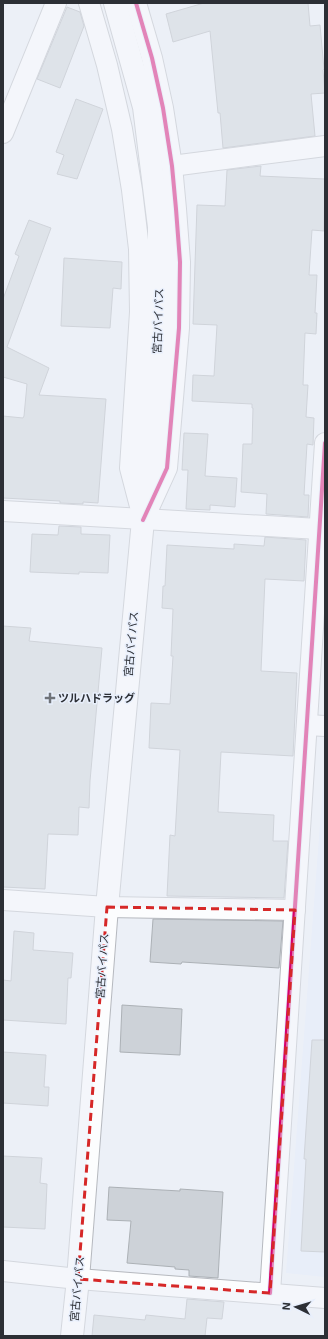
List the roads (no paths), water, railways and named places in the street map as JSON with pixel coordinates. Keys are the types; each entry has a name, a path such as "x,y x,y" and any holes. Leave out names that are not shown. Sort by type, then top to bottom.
{"highway":[{"name":"宮古バイパス","path":"72,1336 78,1279 107,907 159,331 159,227 144,107 115,3"}],"street":[{"path":"3,133 56,3"},
{"path":"89,3 107,65 122,129 132,190 139,249 140,312 130,468 143,520"},
{"path":"136,3 152,58 163,108 172,166 180,262 179,336 167,468 143,520"},
{"path":"172,166 325,146"},
{"path":"270,1293 295,910 316,726 319,529 325,443"},
{"path":"3,511 319,529"},
{"path":"3,900 107,907 295,910"},
{"path":"3,1272 325,1298"}],"place":[{"name":"ツルハドラッグ","path":"50,698"}]}
